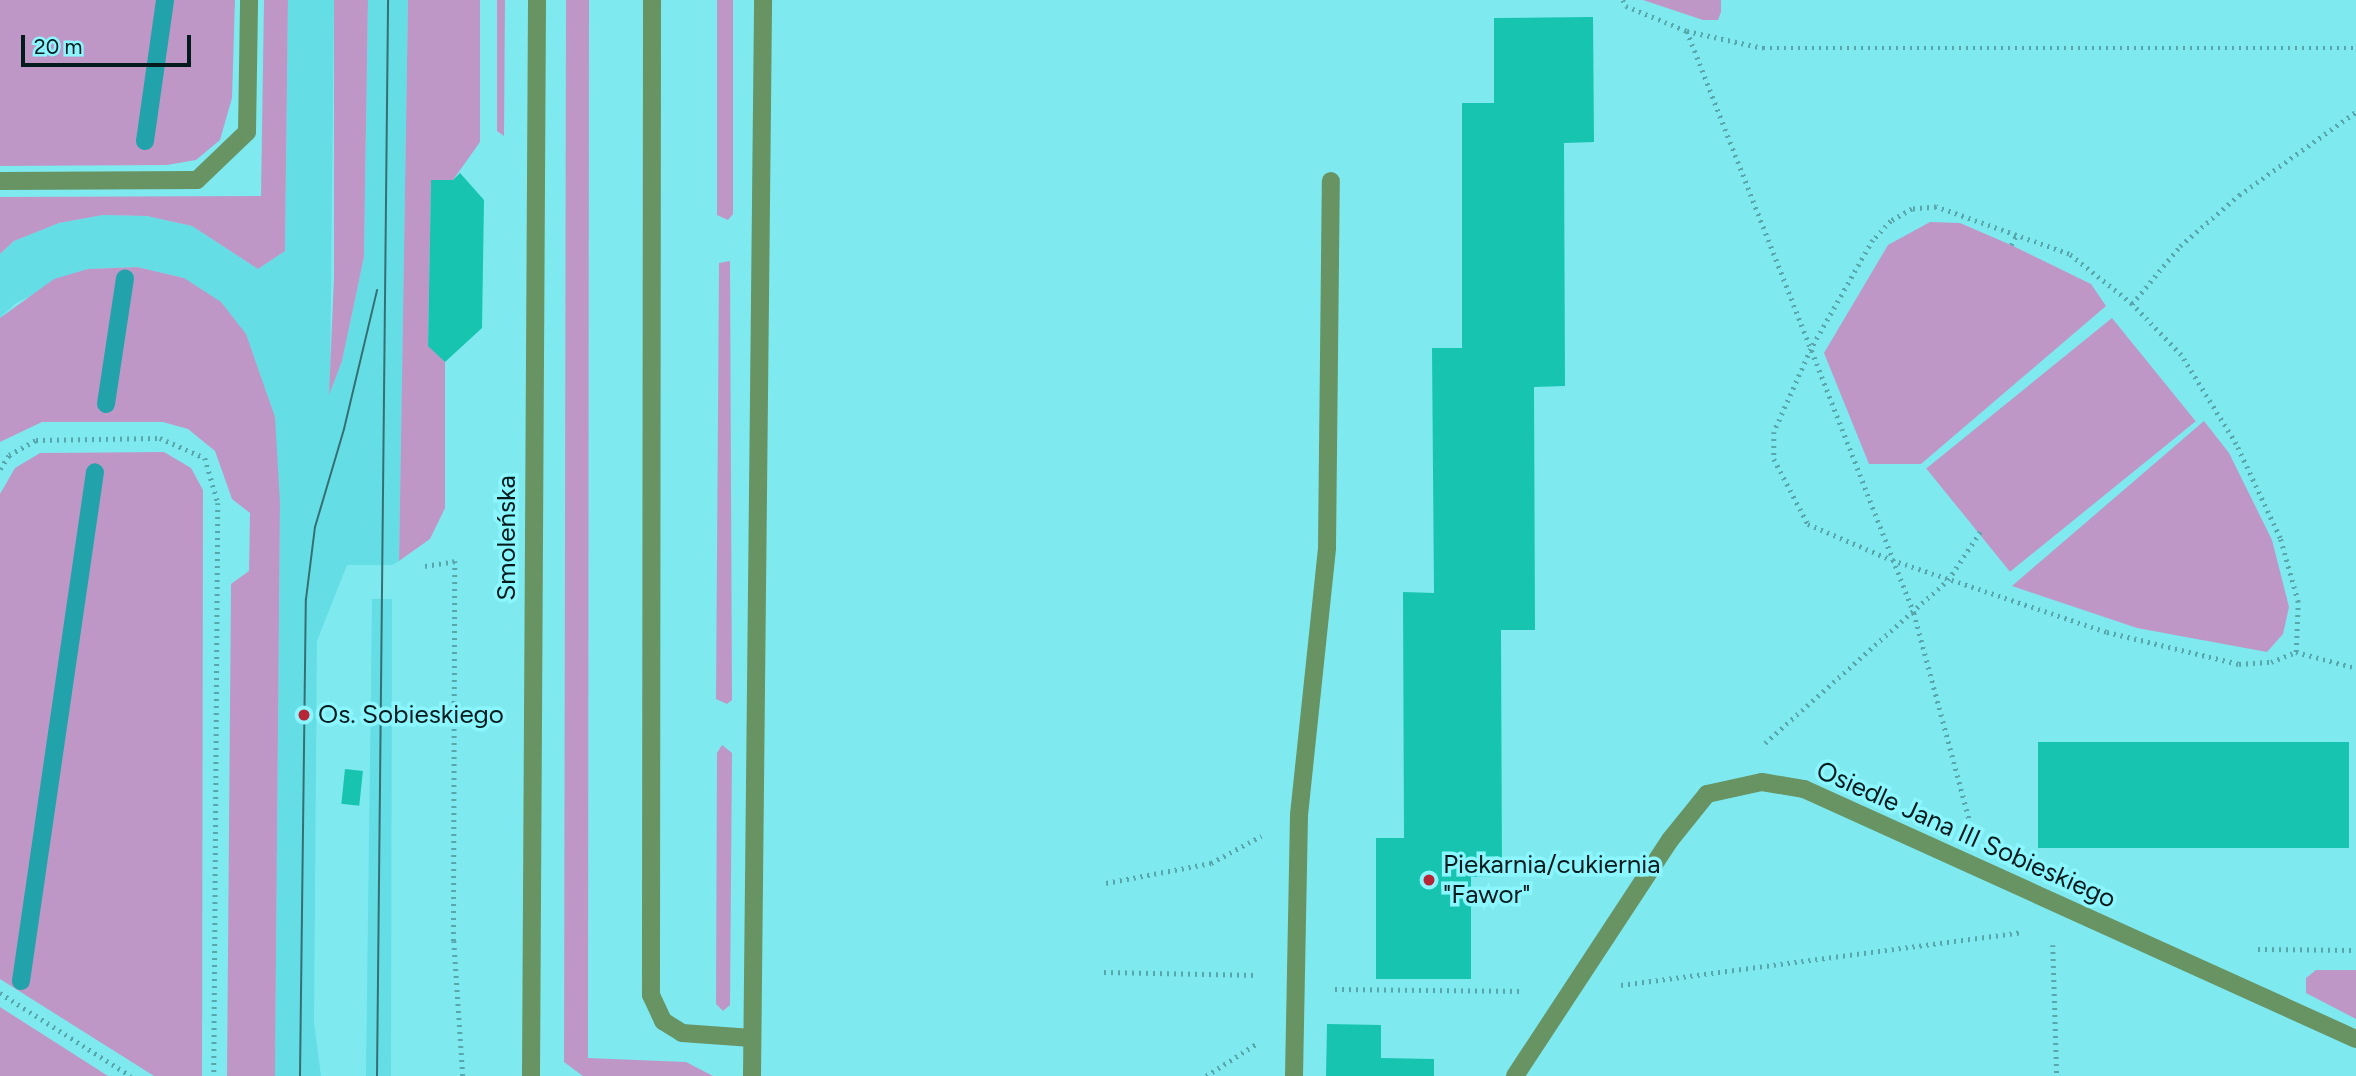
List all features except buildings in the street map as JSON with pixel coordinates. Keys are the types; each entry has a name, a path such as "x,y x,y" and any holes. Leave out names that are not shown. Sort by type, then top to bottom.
{"street":[{"path":"0,181 197,180 247,132 249,0"},
{"name":"Smoleńska","path":"531,1076 537,0"},
{"path":"652,0 651,995 663,1021 682,1033 752,1038"},
{"path":"752,1076 763,0"},
{"path":"1294,1076 1298,815 1327,547 1331,181"},
{"name":"Osiedle Jana III Sobieskiego","path":"1515,1076 1670,840 1707,794 1737,784 1762,782 1804,789 2356,1039"}],"path":[{"path":"1623,0 1626,6 1687,31 1763,48 2356,48"},
{"path":"1687,31 1914,612 1983,870"},
{"path":"2132,304 2180,246 2239,195 2356,112"},
{"path":"2296,652 2298,602 2280,538 2236,444 2181,355 2132,304 2069,254 1936,207 1912,209 1873,240 1811,349 1774,432 1774,459 1808,524 1892,560 2107,632 2239,664 2271,662 2296,652 2356,668"},
{"path":"2011,245 2017,234"},
{"path":"0,469 9,456 36,440 160,438 205,458 218,503 214,1076"},
{"path":"1759,749 1948,580 1980,532"},
{"path":"425,566 455,561 454,941 463,1076"},
{"path":"1106,883 1211,863 1298,815"},
{"path":"1104,972 1568,992 2024,932"},
{"path":"2052,942 2057,965 2057,1076"},
{"path":"0,993 131,1076"},
{"path":"1206,1076 1295,1019"}],"shaded area":[{"path":"0,0 235,0 232,98 220,140 196,160 167,165 0,166"},
{"path":"264,0 288,0 285,251 258,269 192,226 147,216 103,215 59,223 14,241 0,254 0,197 261,196"},
{"path":"288,0 334,0 330,392 342,361 364,257 368,0 408,0 399,561 392,565 347,565 317,641 314,1022 321,1076 275,1076 280,503 184,278 137,267 88,269 16,303 0,318 0,254 14,241 59,223 103,215 147,216 192,226 258,269 285,251"},
{"path":"334,0 368,0 364,257 342,361 329,395 334,277"},
{"path":"408,0 480,0 480,142 453,180 431,181 428,345 445,362 445,508 430,539 399,561"},
{"path":"497,0 505,0 504,136 497,131"},
{"path":"566,0 589,0 588,1058 686,1062 713,1076 583,1076 564,1062"},
{"path":"717,0 733,0 733,214 728,220 717,215"},
{"path":"1643,0 1721,0 1721,12 1718,20 1703,20"},
{"path":"1930,222 1960,223 2011,245 2091,284 2106,306 1921,464 1869,464 1824,353 1888,245"},
{"path":"730,261 732,700 727,704 716,699 719,263"},
{"path":"137,267 184,278 221,302 246,334 275,417 280,503 275,1076 227,1076 231,584 249,571 250,513 232,499 215,451 188,429 163,422 42,422 0,442 0,318 54,279 88,269"},
{"path":"2112,318 2196,421 2010,572 1926,468"},
{"path":"2204,421 2229,453 2272,540 2289,607 2283,634 2267,652 2137,628 2012,586"},
{"path":"164,452 191,468 203,490 202,1076 154,1076 0,979 0,494 15,468 40,453"},
{"path":"372,599 392,599 391,1076 366,1076"},
{"path":"722,745 732,753 730,1005 723,1011 716,1004 717,753"},
{"path":"2316,970 2356,970 2356,1019 2306,993 2306,978"},
{"path":"0,1007 108,1076 0,1076"}],"waterway":[{"path":"145,141 165,0"},
{"path":"106,404 125,278"},
{"path":"21,981 95,472"}],"tram line":[{"path":"377,1076 388,0"},
{"path":"300,1076 306,599 315,527 344,429 377,290"}],"place":[{"name":"Os. Sobieskiego","path":"304,715"},
{"name":"Piekarnia/cukiernia \"Fawor\"","path":"1429,880"}]}
